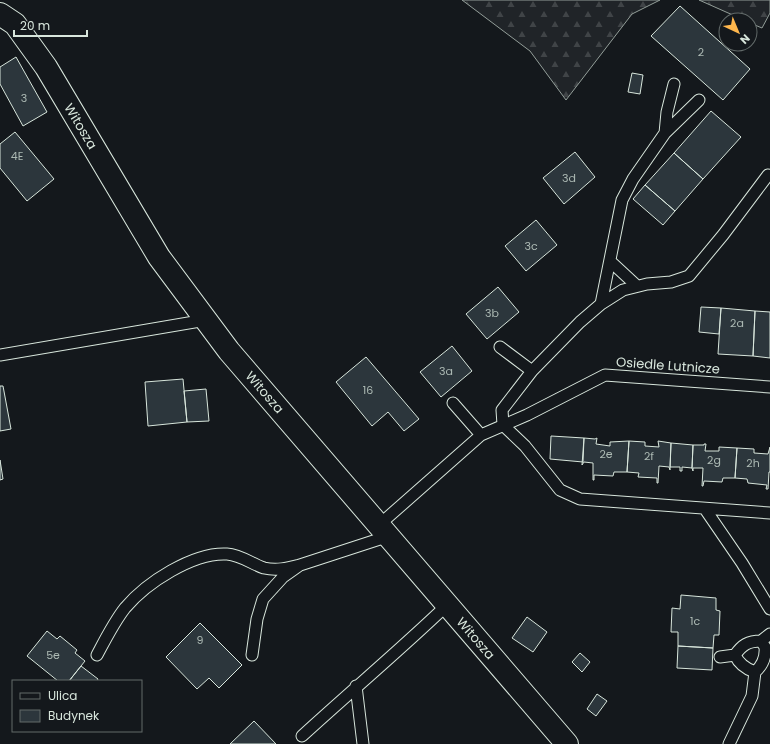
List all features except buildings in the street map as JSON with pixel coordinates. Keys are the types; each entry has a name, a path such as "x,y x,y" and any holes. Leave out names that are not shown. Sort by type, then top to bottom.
{"street":[{"name":"Witosza","path":"0,14 15,24 46,67 159,257 229,351 567,744"}],"lane":[{"path":"665,133 667,112 674,84"},
{"path":"601,304 622,200 633,179 665,133 699,100"},
{"path":"768,175 723,235 689,276 671,282 637,286 623,290 601,304 580,322 532,371 502,410 503,425 525,446 560,490 580,498 770,513"},
{"path":"610,261 637,286"},
{"path":"0,355 206,320"},
{"path":"500,347 532,371"},
{"name":"Osiedle Lutnicze","path":"384,530 481,435 527,415 605,375 770,387"},
{"path":"453,403 481,435"},
{"path":"705,509 742,563 770,609"},
{"path":"97,655 124,609 139,594 164,576 190,561 207,556 228,554 248,559 264,568 278,570 300,565 384,530"},
{"path":"252,655 257,619 263,599 283,576 300,565"},
{"path":"302,736 356,686 401,649 447,605"},
{"path":"735,656 740,647 748,643 761,641 770,634"},
{"path":"729,744 752,696 754,672 761,667 766,653 765,647 761,641"},
{"path":"720,657 735,656"},
{"path":"735,656 738,661 754,672"},
{"path":"356,686 363,744"}],"green space":[{"path":"462,0 660,0 632,14 566,100 530,51"},
{"path":"699,0 770,0 770,13 762,28 758,26 758,12 726,12"}]}
